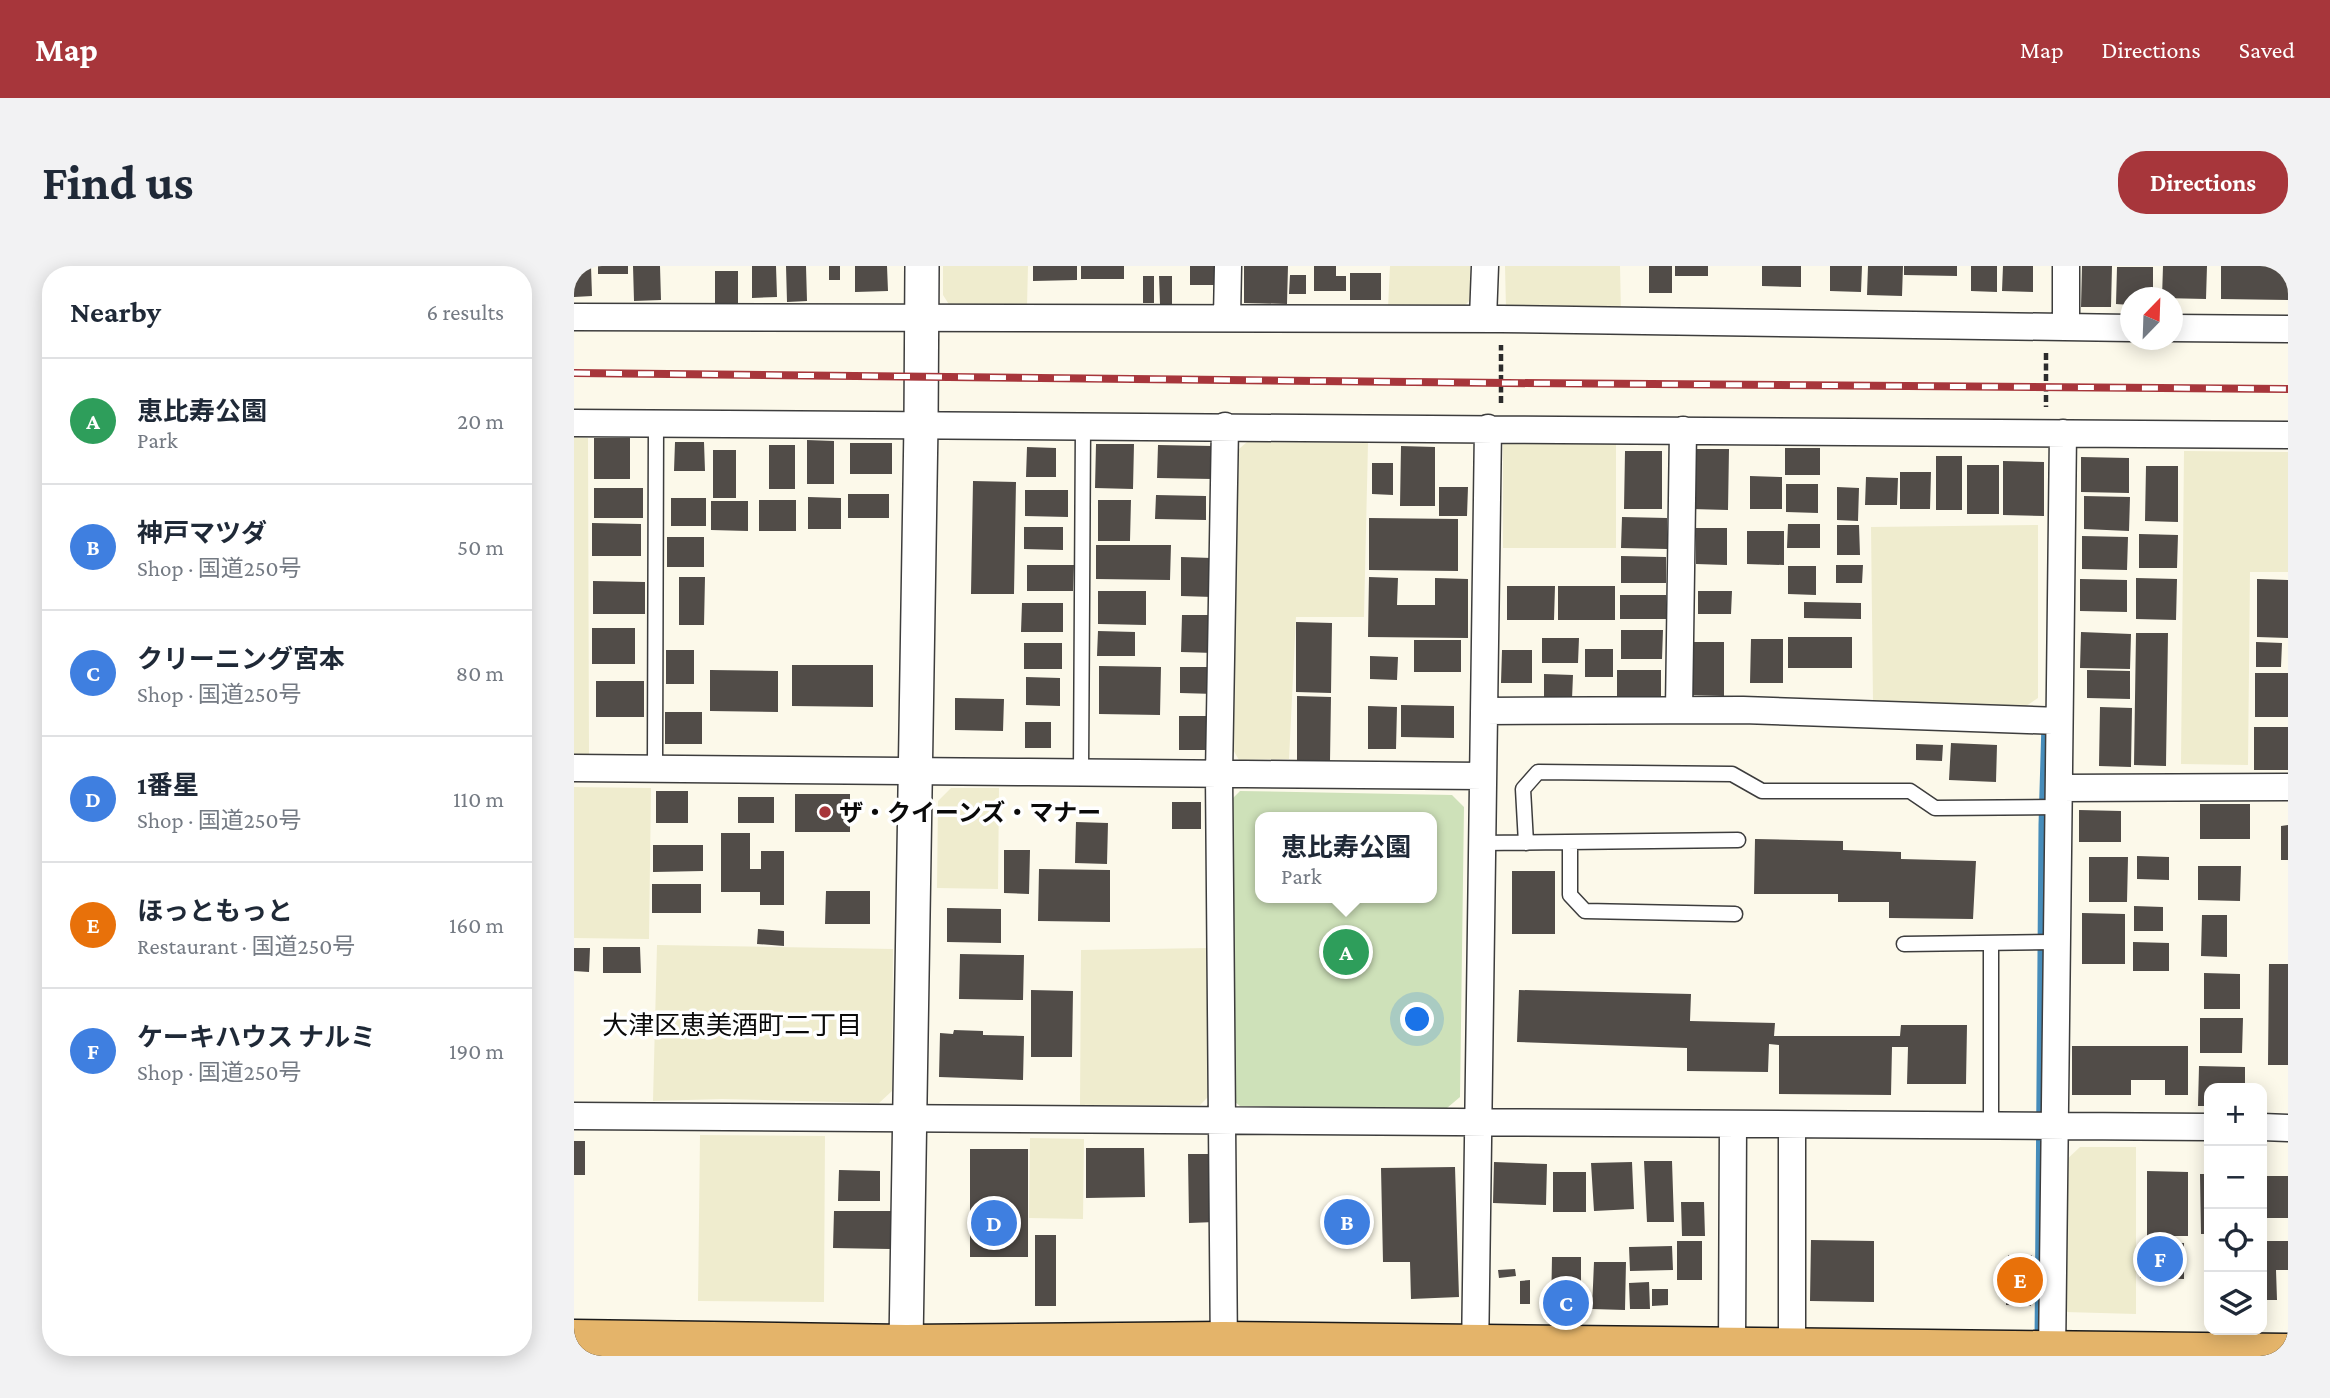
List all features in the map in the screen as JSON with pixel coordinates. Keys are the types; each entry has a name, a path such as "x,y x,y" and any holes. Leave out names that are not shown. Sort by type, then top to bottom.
{"highway":[{"path":"574,1339 906,1350 1731,1347 2052,1354 2288,1353"}],"street":[{"path":"906,1350 922,424 922,266"},
{"path":"1227,318 1228,266"},
{"path":"1485,266 1492,319"},
{"path":"2055,327 2066,266"},
{"path":"574,317 1492,319 2120,328"},
{"path":"2183,328 2288,330"},
{"path":"574,423 2288,435"},
{"path":"1224,1349 1219,775 1226,426"},
{"path":"1475,1350 1484,710 1494,428"},
{"path":"1679,709 1683,430"},
{"path":"2052,1354 2059,797 2054,433"},
{"path":"1484,710 1679,709 2059,721"},
{"path":"574,768 1483,776"},
{"path":"2059,797 2288,787"},
{"path":"574,1116 2204,1127"},
{"path":"1731,1347 1732,1124"},
{"path":"1792,1125 1792,1348"},
{"path":"2267,1128 2288,1128"}],"lane":[{"path":"655,768 656,423"},
{"path":"1081,771 1083,425"},
{"path":"1526,843 1524,789 1538,772 1732,774 1762,791 1910,790 1935,808 2059,797"},
{"path":"1482,843 1738,840"},
{"path":"1570,842 1570,895 1585,911 1735,914"},
{"path":"1905,944 2057,942"},
{"path":"1991,943 1991,1126"}],"path":[{"path":"1492,319 1494,428"},
{"path":"2054,433 2055,327"}],"shaded area":[{"path":"943,266 1028,266 1027,306 950,306 943,295"},
{"path":"1390,266 1470,266 1470,300 1461,309 1388,308"},
{"path":"1505,266 1620,266 1621,314 1506,309"},
{"path":"574,437 588,438 589,754 574,754"},
{"path":"1247,442 1368,443 1364,617 1296,617 1289,759 1239,760 1232,748 1239,449"},
{"path":"1503,442 1616,442 1616,548 1503,548"},
{"path":"2184,451 2288,452 2288,572 2250,572 2248,765 2181,764"},
{"path":"2038,525 2038,698 2026,706 1873,702 1871,527"},
{"path":"574,787 651,788 649,939 574,938"},
{"path":"951,788 999,788 998,889 937,888 938,801"},
{"path":"657,945 893,949 892,1091 879,1103 722,1099 653,1101"},
{"path":"1209,948 1208,1097 1200,1105 1080,1105 1081,950"},
{"path":"700,1135 825,1136 824,1302 698,1301"},
{"path":"1030,1138 1084,1139 1083,1219 1029,1218"},
{"path":"2080,1147 2136,1147 2136,1314 2065,1312 2063,1163"}],"green space":[{"path":"1240,791 1452,795 1464,807 1460,1097 1447,1108 1240,1106 1230,1098 1230,801"}],"building":[{"path":"574,266 591,266 592,296 574,297"},
{"path":"598,266 628,266 628,274 598,274"},
{"path":"633,266 660,266 661,300 634,301"},
{"path":"752,266 776,266 777,297 752,298"},
{"path":"786,266 806,266 807,301 787,302"},
{"path":"829,266 840,266 840,280 829,280"},
{"path":"855,266 887,266 888,291 855,292"},
{"path":"1033,266 1077,266 1077,280 1033,281"},
{"path":"1081,266 1124,266 1124,279 1081,279"},
{"path":"1190,266 1214,266 1215,285 1190,285"},
{"path":"1244,266 1288,266 1287,304 1244,303"},
{"path":"1314,266 1336,266 1336,276 1346,276 1346,291 1314,291"},
{"path":"1649,266 1672,266 1672,293 1649,293"},
{"path":"1675,266 1708,266 1708,276 1675,276"},
{"path":"1762,266 1801,266 1801,287 1762,286"},
{"path":"1830,266 1862,266 1861,292 1830,291"},
{"path":"1868,266 1903,266 1902,296 1867,295"},
{"path":"1904,266 1957,266 1957,276 1904,275"},
{"path":"1971,266 1997,266 1997,292 1971,291"},
{"path":"2003,266 2033,266 2033,292 2002,291"},
{"path":"2082,266 2112,266 2111,307 2081,307"},
{"path":"2163,266 2207,266 2206,299 2183,298 2183,287 2162,287"},
{"path":"2221,266 2288,266 2288,300 2221,299"},
{"path":"2117,267 2153,267 2153,287 2120,287 2120,304 2116,304"},
{"path":"715,271 738,271 738,304 715,304"},
{"path":"1350,273 1381,273 1381,300 1350,300"},
{"path":"1290,275 1306,275 1306,294 1289,294"},
{"path":"1143,276 1154,276 1154,303 1143,303"},
{"path":"1159,276 1172,276 1172,304 1160,304"},
{"path":"594,438 630,438 630,479 594,479"},
{"path":"807,440 834,441 834,484 807,484"},
{"path":"675,442 704,442 705,471 674,471"},
{"path":"850,443 892,443 892,474 850,474"},
{"path":"1096,444 1134,444 1133,489 1095,488"},
{"path":"769,445 795,445 795,489 769,489"},
{"path":"1158,445 1213,446 1212,479 1157,478"},
{"path":"1401,446 1435,447 1435,506 1400,506"},
{"path":"1027,447 1056,448 1056,477 1026,477"},
{"path":"1785,448 1820,448 1820,475 1785,475"},
{"path":"1692,449 1729,449 1728,510 1692,509"},
{"path":"713,450 736,450 736,498 713,498"},
{"path":"1625,451 1662,451 1662,509 1624,509"},
{"path":"1936,456 1962,456 1962,510 1936,510"},
{"path":"2081,457 2129,458 2129,493 2081,492"},
{"path":"2003,461 2044,462 2044,516 2003,515"},
{"path":"1372,463 1393,463 1393,495 1372,494"},
{"path":"1967,465 1999,465 1999,514 1967,514"},
{"path":"2146,466 2178,466 2178,522 2145,521"},
{"path":"1900,472 1931,472 1930,509 1900,509"},
{"path":"1750,476 1782,477 1782,509 1750,509"},
{"path":"1866,477 1898,478 1897,505 1865,505"},
{"path":"973,481 1016,482 1014,594 971,594"},
{"path":"1786,484 1818,484 1818,513 1786,512"},
{"path":"1439,487 1468,487 1467,516 1439,516"},
{"path":"1837,487 1859,488 1858,521 1837,520"},
{"path":"594,488 643,488 643,518 594,518"},
{"path":"1025,490 1068,490 1068,517 1025,516"},
{"path":"848,494 889,494 889,518 848,518"},
{"path":"1156,495 1206,496 1206,520 1155,519"},
{"path":"2084,496 2130,497 2129,531 2084,529"},
{"path":"808,497 841,498 841,529 808,529"},
{"path":"671,498 706,498 706,526 671,526"},
{"path":"759,500 796,500 796,531 759,531"},
{"path":"1098,500 1131,500 1130,541 1098,541"},
{"path":"711,501 748,501 748,531 711,530"},
{"path":"1622,517 1667,518 1667,549 1621,548"},
{"path":"1369,518 1458,519 1458,571 1369,570"},
{"path":"592,523 641,524 641,556 592,556"},
{"path":"1788,524 1820,524 1820,548 1787,548"},
{"path":"1837,525 1859,525 1860,555 1837,555"},
{"path":"1024,527 1063,527 1063,550 1024,549"},
{"path":"1696,528 1727,528 1727,565 1696,564"},
{"path":"1747,531 1784,531 1784,565 1747,564"},
{"path":"2139,534 2178,535 2177,568 2139,568"},
{"path":"2082,536 2128,537 2127,570 2082,569"},
{"path":"667,537 704,537 704,567 667,567"},
{"path":"1096,545 1171,545 1170,580 1096,579"},
{"path":"1621,556 1666,557 1666,583 1621,583"},
{"path":"1181,557 1212,558 1212,597 1181,596"},
{"path":"1027,565 1074,565 1073,591 1027,591"},
{"path":"1836,565 1863,565 1862,583 1836,583"},
{"path":"1788,566 1816,566 1816,595 1788,594"},
{"path":"679,577 705,577 704,625 679,625"},
{"path":"1369,577 1398,578 1397,605 1435,605 1435,578 1468,579 1468,638 1368,637"},
{"path":"2136,578 2177,579 2176,620 2136,619"},
{"path":"2080,579 2127,580 2127,612 2080,611"},
{"path":"2257,579 2288,580 2288,638 2257,637"},
{"path":"593,581 645,582 645,614 593,614"},
{"path":"1507,586 1555,586 1554,620 1507,620"},
{"path":"1558,586 1615,586 1615,620 1558,620"},
{"path":"1098,591 1146,591 1146,625 1098,624"},
{"path":"1698,591 1732,591 1731,614 1698,614"},
{"path":"1620,595 1666,595 1666,619 1620,619"},
{"path":"1804,602 1861,603 1861,619 1804,618"},
{"path":"1022,603 1063,603 1063,632 1021,632"},
{"path":"1182,615 1214,615 1214,653 1181,652"},
{"path":"1296,622 1332,623 1331,693 1296,692"},
{"path":"592,628 635,628 635,664 592,664"},
{"path":"1621,630 1663,630 1662,659 1621,659"},
{"path":"1098,631 1135,632 1135,656 1097,656"},
{"path":"2081,632 2131,634 2130,669 2080,668"},
{"path":"2136,633 2168,633 2166,766 2134,765"},
{"path":"1788,637 1852,637 1852,668 1788,668"},
{"path":"1542,638 1579,638 1578,663 1542,663"},
{"path":"1751,639 1783,639 1783,683 1750,683"},
{"path":"1414,640 1461,640 1461,672 1414,672"},
{"path":"1691,642 1724,642 1724,696 1691,695"},
{"path":"2256,642 2282,643 2281,667 2256,667"},
{"path":"1024,643 1062,643 1062,669 1024,669"},
{"path":"1585,649 1613,649 1613,677 1585,677"},
{"path":"666,650 694,650 694,684 666,684"},
{"path":"1502,650 1532,650 1532,683 1501,683"},
{"path":"1370,656 1398,657 1397,680 1370,679"},
{"path":"792,665 873,665 873,707 792,706"},
{"path":"1099,666 1161,667 1160,715 1099,714"},
{"path":"1180,667 1215,667 1215,694 1180,693"},
{"path":"710,670 778,671 778,712 710,711"},
{"path":"1617,670 1661,670 1661,698 1617,698"},
{"path":"2087,670 2130,671 2130,699 2087,698"},
{"path":"2255,673 2288,673 2288,717 2255,717"},
{"path":"1544,674 1573,675 1572,699 1544,699"},
{"path":"1026,677 1060,678 1060,706 1026,705"},
{"path":"596,681 644,681 644,717 596,717"},
{"path":"1297,696 1331,697 1330,761 1297,760"},
{"path":"955,698 1004,699 1003,731 955,730"},
{"path":"1401,705 1454,706 1454,738 1401,737"},
{"path":"1368,706 1397,707 1396,749 1368,749"},
{"path":"2100,707 2132,708 2131,767 2099,766"},
{"path":"665,712 702,712 702,744 665,744"},
{"path":"1179,716 1213,716 1212,750 1179,750"},
{"path":"1025,722 1051,722 1051,748 1025,748"},
{"path":"2254,727 2288,727 2288,770 2254,770"},
{"path":"1951,743 1997,745 1996,782 1949,780"},
{"path":"1916,744 1943,745 1942,761 1916,760"},
{"path":"656,791 688,791 688,823 656,823"},
{"path":"795,794 850,794 850,832 795,832"},
{"path":"738,797 774,797 774,823 738,823"},
{"path":"1172,802 1201,802 1201,829 1172,829"},
{"path":"2200,804 2250,804 2250,839 2200,839"},
{"path":"2079,810 2121,811 2121,842 2079,842"},
{"path":"1076,822 1108,823 1107,864 1075,863"},
{"path":"2288,825 2288,860 2281,860 2281,826"},
{"path":"721,833 750,833 750,869 761,869 761,851 784,851 784,905 760,905 760,892 721,892"},
{"path":"1755,839 1843,841 1843,850 1901,852 1901,859 1976,861 1973,919 1889,918 1889,902 1838,902 1838,894 1754,894"},
{"path":"653,845 703,845 703,871 653,872"},
{"path":"1004,850 1030,850 1029,894 1004,893"},
{"path":"2137,856 2169,857 2169,880 2137,879"},
{"path":"2089,857 2128,857 2127,902 2089,902"},
{"path":"2198,866 2241,866 2240,901 2198,900"},
{"path":"1039,869 1110,870 1110,922 1038,921"},
{"path":"1512,871 1555,871 1555,934 1512,934"},
{"path":"652,884 701,884 701,913 652,913"},
{"path":"826,891 870,891 870,924 825,924"},
{"path":"2134,906 2163,907 2163,931 2134,931"},
{"path":"947,908 1001,909 1001,943 947,942"},
{"path":"2082,913 2125,914 2125,964 2082,964"},
{"path":"2202,915 2227,915 2227,957 2201,956"},
{"path":"758,929 784,931 784,946 757,944"},
{"path":"2133,942 2169,943 2169,971 2133,971"},
{"path":"603,947 640,947 641,973 603,973"},
{"path":"574,948 590,948 589,972 574,971"},
{"path":"960,954 1024,955 1023,1000 959,999"},
{"path":"2269,964 2288,964 2288,1065 2268,1065"},
{"path":"2204,973 2240,974 2240,1009 2204,1009"},
{"path":"1031,990 1073,991 1072,1057 1031,1057"},
{"path":"1519,990 1691,994 1690,1021 1775,1023 1774,1036 1900,1036 1901,1025 1967,1025 1966,1084 1907,1084 1908,1047 1892,1047 1891,1095 1779,1094 1779,1045 1769,1044 1768,1072 1687,1071 1687,1048 1517,1042"},
{"path":"2200,1018 2243,1018 2242,1053 2200,1053"},
{"path":"954,1030 983,1031 983,1035 1024,1036 1023,1080 939,1077 940,1033 953,1034"},
{"path":"2072,1046 2188,1046 2188,1095 2165,1095 2165,1080 2131,1080 2131,1095 2072,1095"},
{"path":"2199,1066 2245,1067 2245,1083 2204,1083 2204,1106 2198,1106"},
{"path":"574,1141 585,1141 585,1175 574,1175"},
{"path":"1086,1148 1144,1148 1145,1197 1086,1198"},
{"path":"970,1149 1028,1149 1028,1257 970,1257"},
{"path":"1188,1154 1214,1154 1215,1222 1189,1223"},
{"path":"1644,1161 1672,1161 1674,1222 1647,1222"},
{"path":"1494,1162 1547,1164 1546,1205 1493,1203"},
{"path":"1632,1162 1634,1209 1594,1211 1591,1163"},
{"path":"1455,1167 1459,1297 1411,1299 1410,1262 1383,1262 1381,1168"},
{"path":"839,1170 880,1171 880,1201 838,1201"},
{"path":"2147,1171 2188,1172 2188,1236 2147,1236"},
{"path":"1553,1172 1586,1172 1586,1212 1553,1212"},
{"path":"2200,1174 2204,1174 2204,1234 2201,1234"},
{"path":"2267,1176 2288,1176 2288,1218 2267,1218"},
{"path":"1681,1202 1704,1202 1705,1236 1682,1236"},
{"path":"834,1211 891,1211 890,1249 833,1248"},
{"path":"1035,1235 1056,1235 1056,1306 1035,1306"},
{"path":"1811,1240 1874,1241 1874,1302 1810,1301"},
{"path":"1677,1241 1702,1241 1702,1280 1677,1280"},
{"path":"2267,1241 2288,1241 2288,1270 2276,1270 2277,1300 2267,1300"},
{"path":"2140,1242 2184,1243 2184,1279 2140,1278"},
{"path":"1672,1246 1673,1270 1630,1271 1629,1247"},
{"path":"2008,1255 2032,1255 2031,1306 2006,1305"},
{"path":"1552,1257 1581,1257 1581,1313 1551,1312"},
{"path":"1594,1262 1626,1262 1625,1310 1592,1309"},
{"path":"1515,1269 1516,1276 1499,1278 1498,1270"},
{"path":"1530,1280 1530,1304 1520,1304 1520,1281"},
{"path":"1649,1282 1650,1309 1630,1309 1629,1283"},
{"path":"1652,1289 1668,1289 1668,1305 1652,1306"}],"waterway":[{"path":"2039,1342 2046,723"}],"railway":[{"path":"574,373 2288,389"}],"place":[{"name":"ザ・クイーンズ・マナー","path":"825,812"},
{"name":"恵比寿公園","path":"1346,952"},
{"name":"神戸マツダ","path":"1347,1222"},
{"name":"1番星","path":"994,1223"},
{"name":"ケーキハウス ナルミ","path":"2160,1259"},
{"name":"ほっともっと","path":"2020,1280"},
{"name":"クリーニング宮本","path":"1566,1303"}],"district":[{"name":"大津区恵美酒町二丁目","path":"732,1025"}]}
